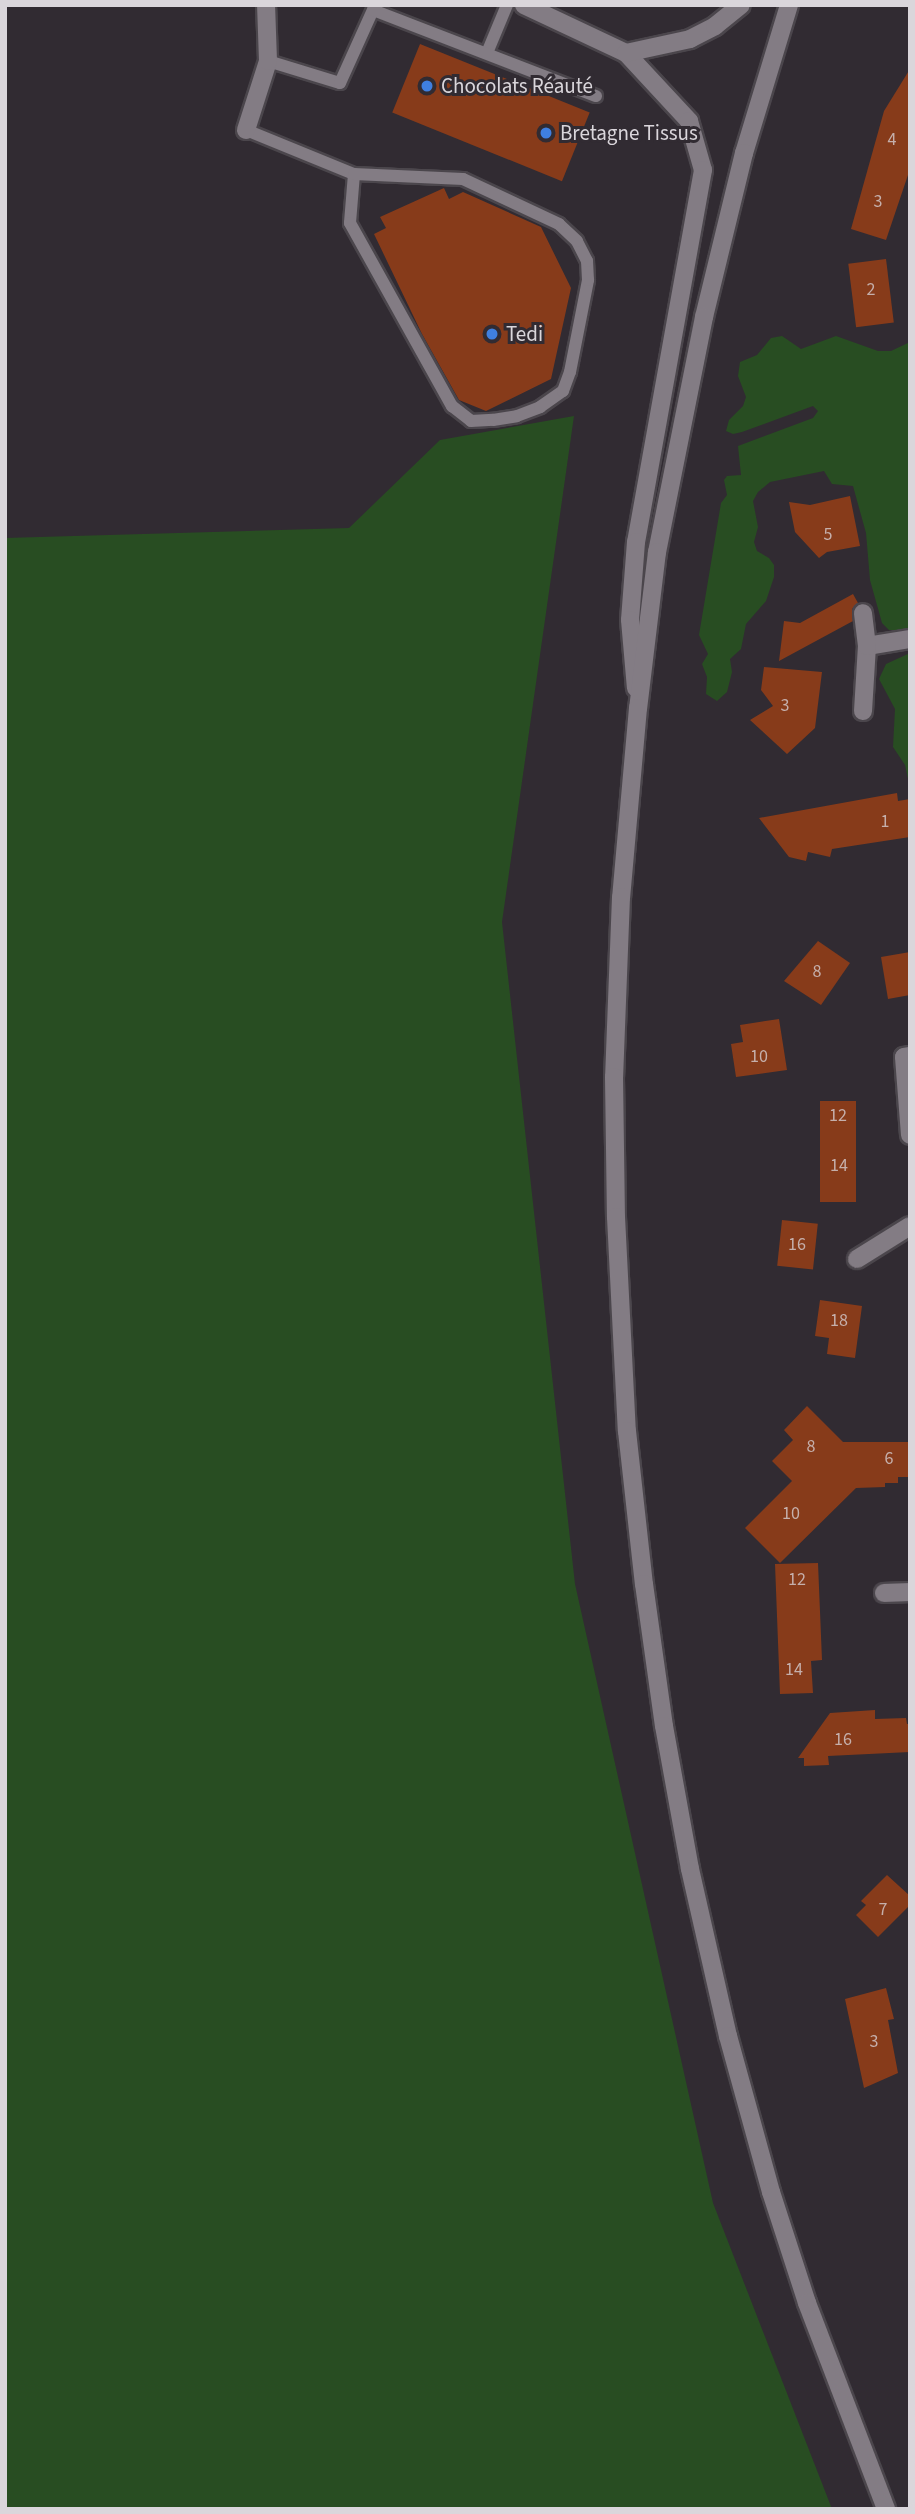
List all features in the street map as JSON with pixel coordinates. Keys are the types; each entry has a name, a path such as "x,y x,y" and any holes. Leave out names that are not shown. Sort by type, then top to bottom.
{"main road":[{"path":"246,130 268,61 266,5"},
{"path":"524,5 626,52 689,121 703,170 636,542 630,620 638,708"},
{"path":"626,52 690,39 715,26 741,5"},
{"path":"789,5 744,153 704,317 668,487 638,708 621,897 614,1103 616,1217 627,1432 647,1610 664,1726 690,1869 728,2036 771,2192 807,2304 886,2509"},
{"path":"863,613 867,646 863,711"},
{"path":"867,646 910,639"},
{"path":"910,1056 904,1057 910,1135"},
{"path":"857,1259 910,1226"},
{"path":"884,1593 910,1592"}],"lane":[{"path":"487,53 507,5"},
{"path":"268,61 340,83 373,10 596,96"},
{"path":"246,130 354,174 463,179 559,223 578,241 587,261 588,280 570,372 563,391 540,407 517,416 493,420 471,421 452,406 350,223 354,174"}],"green space":[{"path":"782,336 801,349 836,336 878,351 891,351 910,342 910,630 889,630 882,623 870,580 866,533 853,486 832,484 824,471 770,482 758,492 753,501 758,527 754,542 757,551 769,558 774,565 774,577 766,601 746,624 741,649 730,659 732,672 727,692 717,701 706,694 707,677 702,664 708,654 699,635 721,503 727,495 724,480 727,476 741,475 738,446 813,418 818,411 813,406 742,432 733,434 726,431 729,420 743,406 746,397 738,376 740,362 757,355 771,338"},
{"path":"574,416 502,922 575,1584 713,2203 832,2509 5,2509 5,538 349,528 440,440"},
{"path":"910,653 910,788 905,765 893,747 895,709 879,679 886,664"}],"building":[{"path":"420,44 590,113 562,181 392,113"},
{"path":"910,69 910,169 886,240 851,229 884,111"},
{"name":"Tedi","path":"444,188 449,199 463,192 541,227 571,288 551,379 486,411 459,400 422,334 374,234 386,228 380,217"},
{"path":"886,259 894,323 856,327 848,264"},
{"path":"850,496 860,546 827,552 819,558 795,532 789,502 810,505"},
{"path":"853,594 858,603 852,609 853,621 779,661 784,621 800,623"},
{"path":"764,667 822,672 815,728 787,754 750,720 773,706 761,690"},
{"path":"897,793 898,801 910,799 910,837 832,849 830,857 808,852 806,861 789,857 759,818"},
{"path":"818,941 850,963 821,1005 784,981"},
{"path":"910,952 910,995 888,999 881,957"},
{"path":"779,1019 787,1070 736,1077 731,1044 743,1042 740,1025"},
{"path":"820,1101 856,1101 856,1202 820,1202"},
{"path":"782,1220 818,1224 813,1270 777,1266"},
{"path":"820,1300 862,1306 855,1358 827,1354 829,1338 815,1336"},
{"path":"807,1406 843,1442 910,1442 910,1477 898,1477 898,1483 885,1483 885,1487 856,1488 780,1563 745,1528 792,1481 772,1461 793,1440 784,1430"},
{"path":"818,1563 822,1660 811,1661 813,1693 780,1694 775,1564"},
{"path":"875,1710 875,1719 906,1718 907,1724 910,1724 910,1752 828,1756 829,1765 804,1766 804,1758 798,1758 830,1713"},
{"path":"887,1875 910,1896 910,1905 878,1937 856,1915 866,1905 861,1901"},
{"path":"886,1988 894,2019 888,2020 898,2073 864,2088 845,1999"}],"place":[{"name":"Chocolats Réauté","path":"427,86"},
{"name":"Bretagne Tissus","path":"546,133"},
{"name":"Tedi","path":"492,334"}]}
